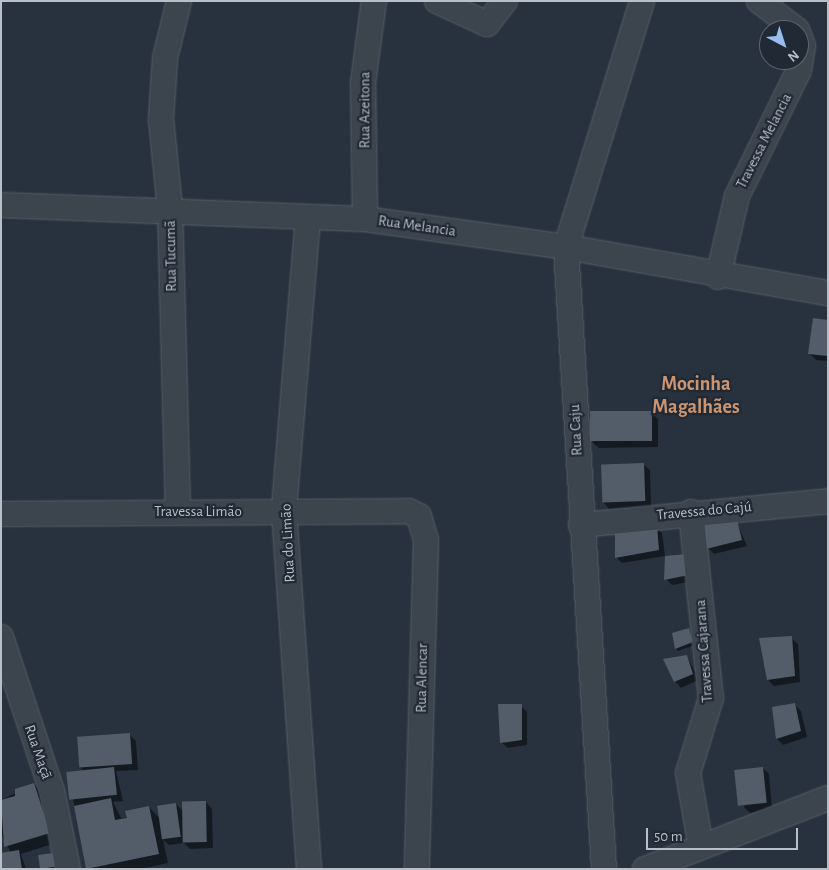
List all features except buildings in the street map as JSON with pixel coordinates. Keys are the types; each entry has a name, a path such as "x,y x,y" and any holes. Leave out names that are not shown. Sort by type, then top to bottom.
{"street":[{"name":"Rua Tucumã","path":"178,512 170,209 161,119 165,58 179,1"},
{"name":"Rua Azeitona","path":"365,219 363,83 374,1"},
{"path":"437,1 487,24 505,1"},
{"name":"Rua Caju","path":"604,869 581,525 566,247 642,1"},
{"path":"758,1 784,20"},
{"name":"Travessa Melancia","path":"718,277 736,196 799,70"},
{"name":"Rua Melancia","path":"1,205 170,209 365,219 566,247 718,277 828,293"},
{"name":"Rua do Limão","path":"308,217 284,511 309,869"},
{"name":"Travessa do Cajú","path":"581,525 690,512 828,501"},
{"name":"Travessa Limão","path":"1,514 394,511"},
{"name":"Rua Alencar","path":"394,511 419,516 426,540 417,869"},
{"name":"Travessa Cajarana","path":"690,512 710,698 688,772 700,847"},
{"name":"Rua Maçã","path":"1,637 52,791 68,869"},
{"path":"644,869 828,798"}],"district":[{"name":"Mocinha Magalhães","path":"696,396"}]}
